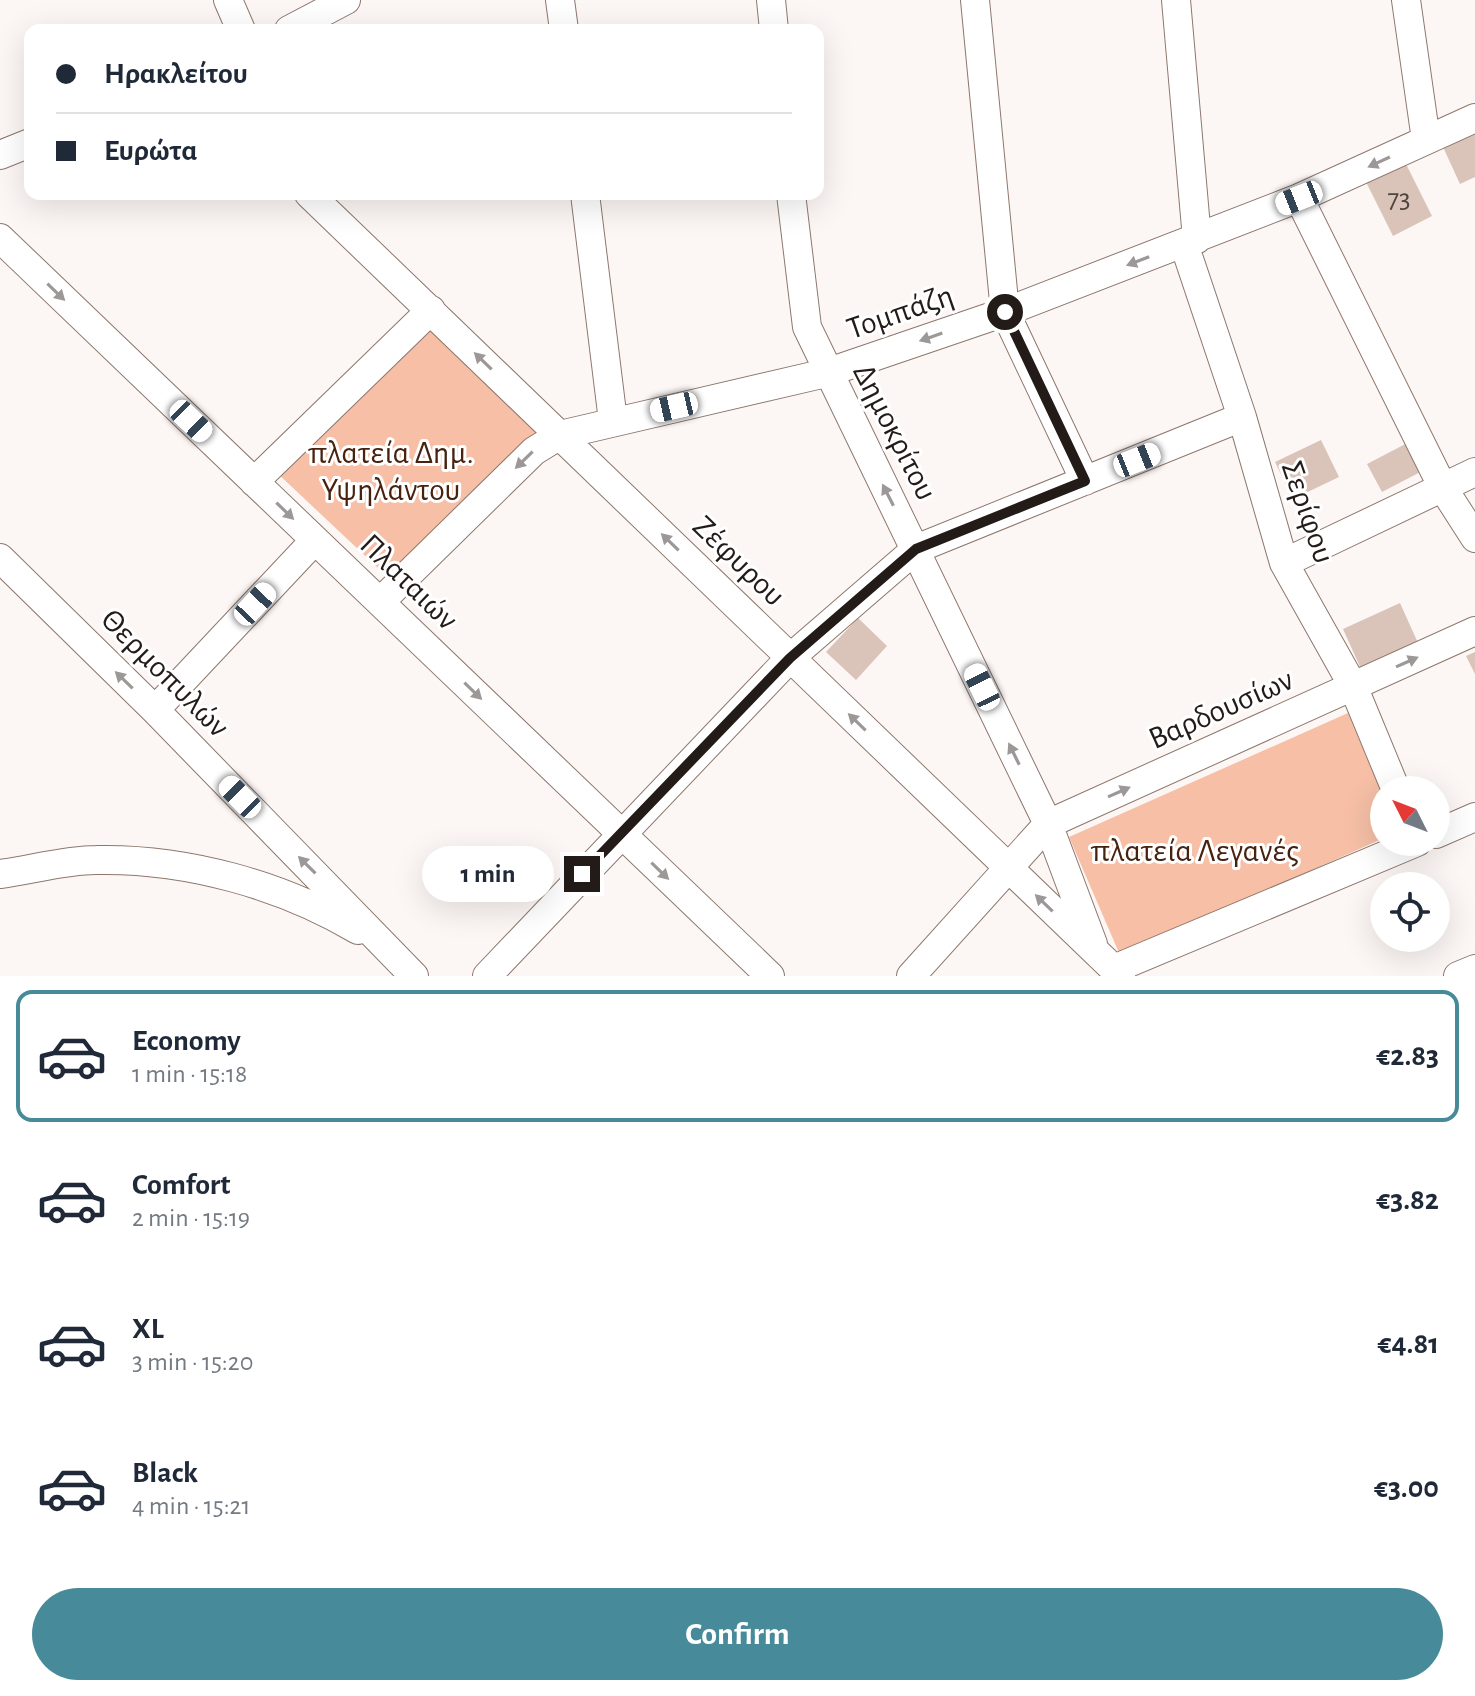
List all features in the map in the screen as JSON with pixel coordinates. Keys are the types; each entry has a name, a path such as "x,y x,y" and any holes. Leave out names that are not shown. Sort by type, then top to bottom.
{"street":[{"path":"228,0 238,24"},
{"path":"300,24 346,0"},
{"path":"560,0 563,24"},
{"path":"771,0 773,24"},
{"path":"975,0 1005,312 1085,481"},
{"name":"Σερίφου","path":"1176,0 1191,242 1284,563 1353,686 1390,776"},
{"path":"1406,0 1426,140"},
{"name":"Τομπάζη","path":"380,602 534,451 560,435 826,373 1005,312 1299,198 1475,118"},
{"path":"0,155 24,145"},
{"path":"1299,198 1443,488 1475,538"},
{"name":"Ζέφυρου","path":"315,200 1110,966"},
{"path":"586,200 613,421"},
{"name":"Δημοκρίτου","path":"792,200 807,327 826,373 916,549 1048,824 1110,966"},
{"name":"Πλαταιών","path":"0,238 770,976"},
{"path":"254,482 431,310"},
{"path":"487,976 790,658 916,549 1242,417"},
{"path":"1284,563 1475,472"},
{"path":"155,710 315,540"},
{"name":"Θερμοπυλών","path":"0,558 155,710 414,976"},
{"name":"Βαρδουσίων","path":"911,976 1010,870 1048,824 1475,631"},
{"path":"1450,828 1475,817"},
{"path":"1110,966 1382,856"},
{"path":"0,874 95,860 192,866 323,909 380,942"},
{"path":"1458,976 1475,969"}],"green space":[{"name":"πλατεία Δημ. Υψηλάντου","path":"429,327 540,430 393,582 275,471"},
{"name":"πλατεία Λεγανές","path":"1348,713 1374,776 1370,776 1370,844 1120,955 1069,837"}],"building":[{"path":"1475,132 1475,177 1460,184 1443,147"},
{"path":"1405,162 1432,216 1393,236 1366,182"},
{"path":"1415,439 1430,467 1382,492 1367,464"},
{"path":"1321,440 1339,477 1293,499 1275,462"},
{"path":"1400,603 1418,643 1361,669 1343,629"},
{"path":"858,618 887,646 856,680 826,652"},
{"path":"1475,652 1475,674 1466,656"}],"route":[{"path":"582,874 790,658 916,549 1085,481 1005,312"}]}
